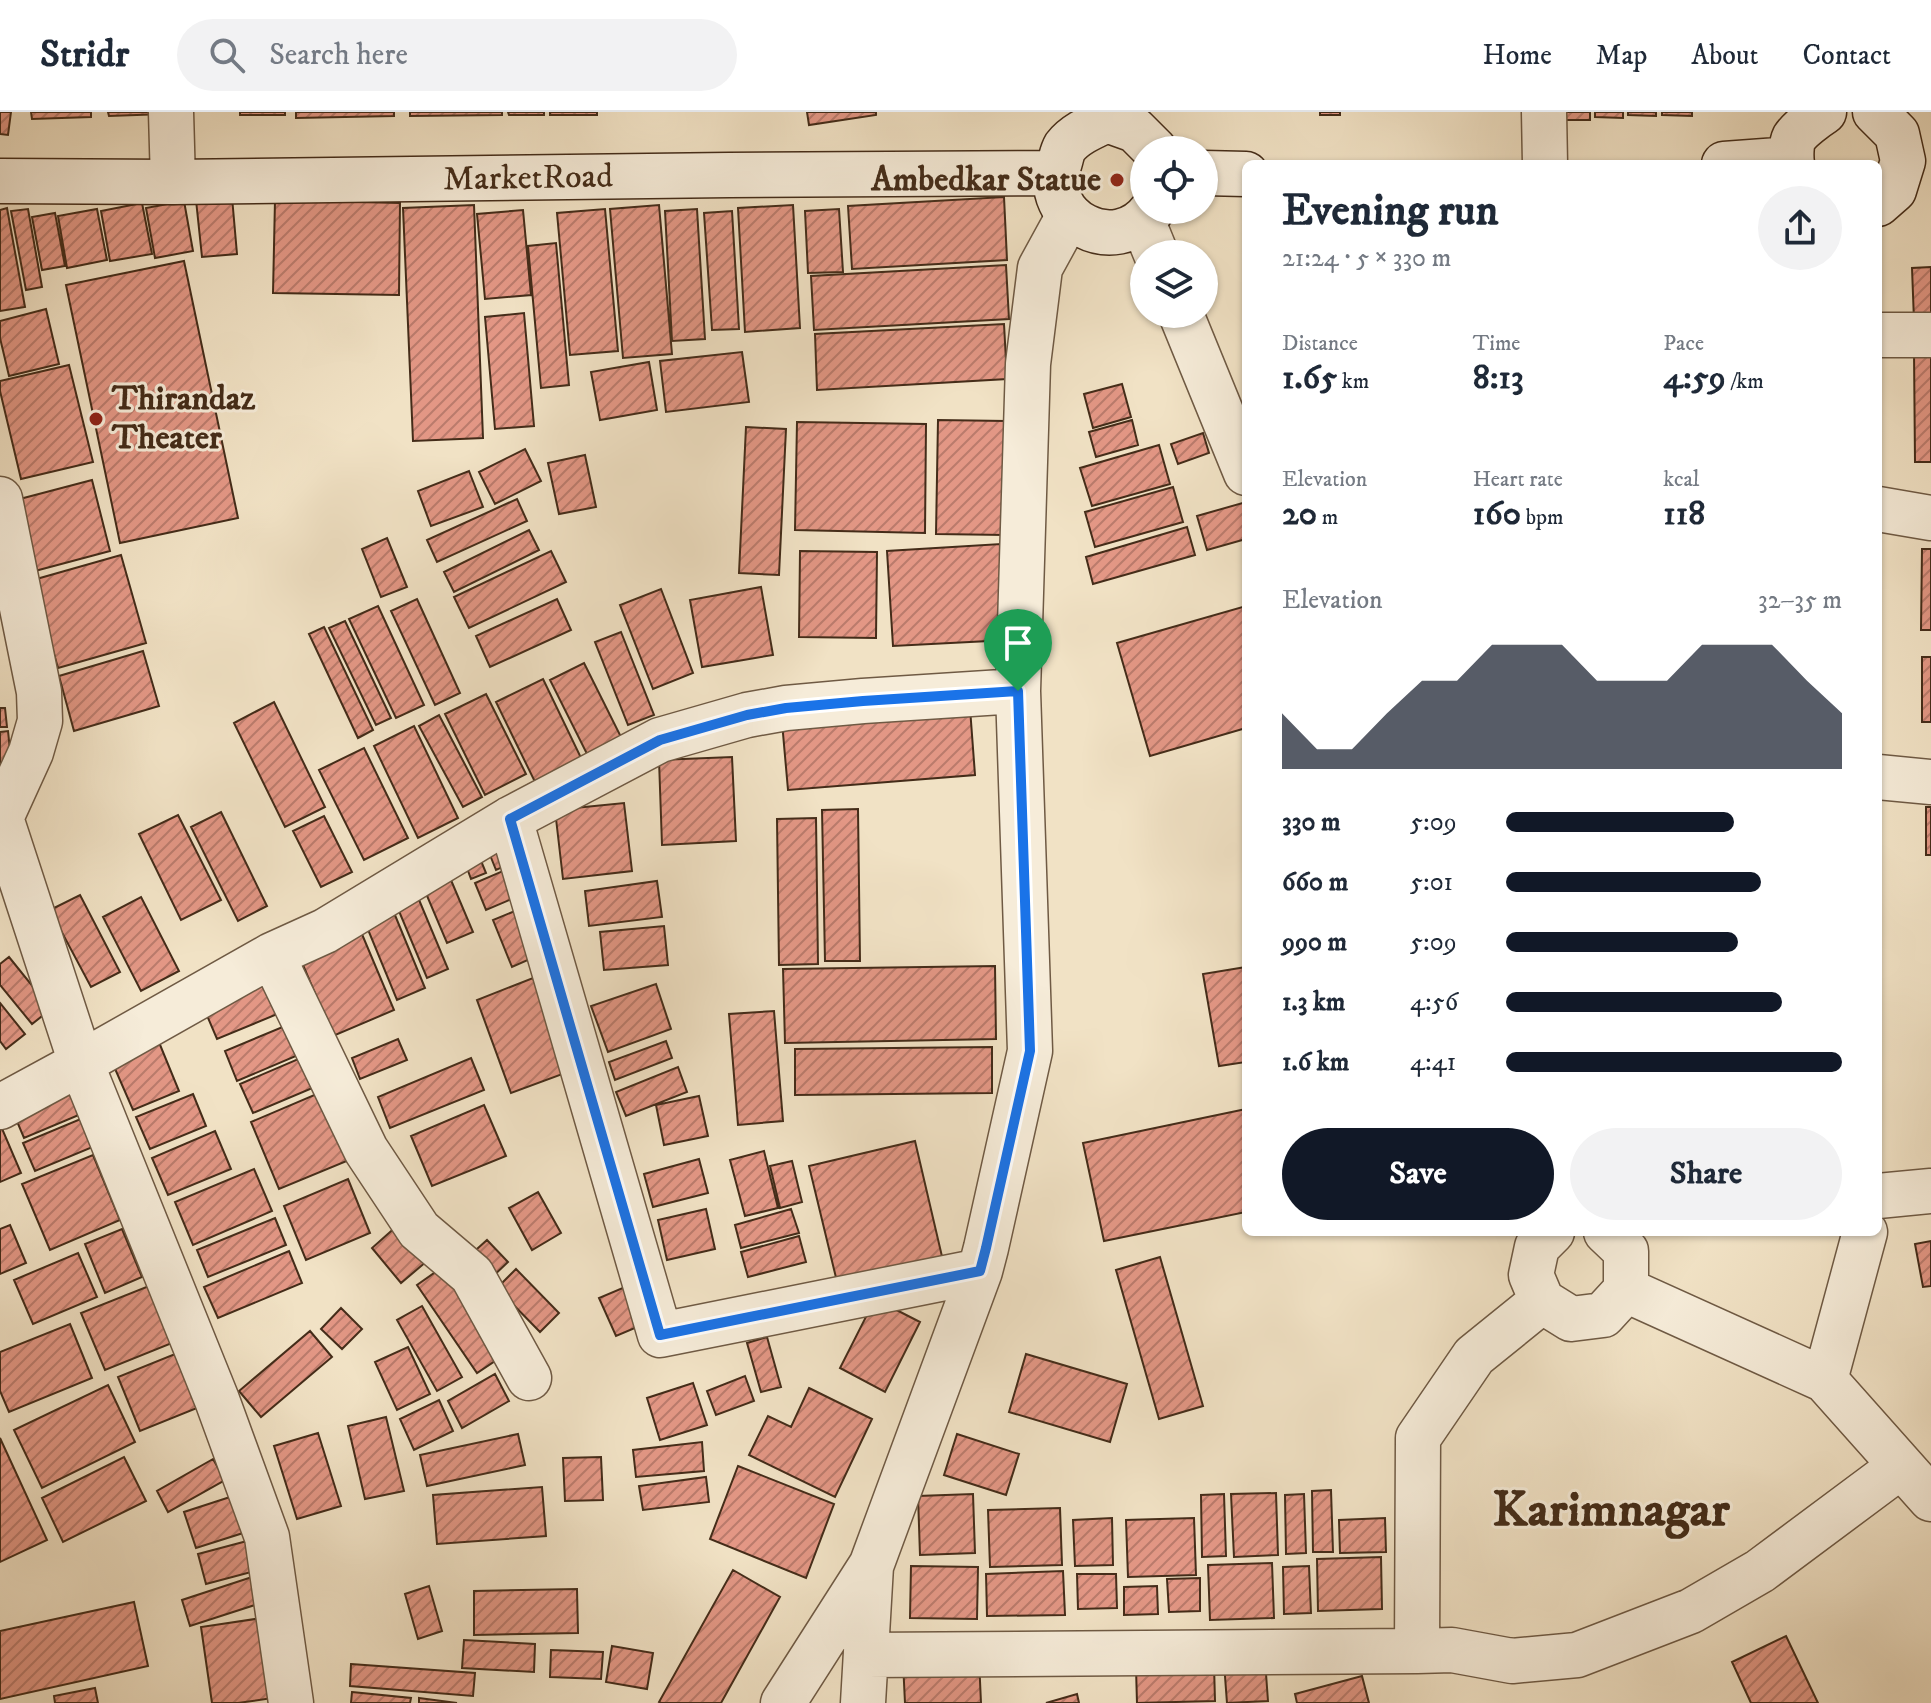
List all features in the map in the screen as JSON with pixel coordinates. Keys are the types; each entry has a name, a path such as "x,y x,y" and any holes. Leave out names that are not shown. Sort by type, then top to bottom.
{"street":[{"path":"171,112 173,182"},
{"path":"1544,112 1545,160"},
{"path":"1792,160 1793,139 1824,112"},
{"path":"1875,112 1917,161 1882,200"},
{"path":"1141,136 1107,116 1084,130 1065,148 1056,173 1057,195 1069,215 1091,230 1118,233 1151,229"},
{"name":"MarketRoad","path":"0,181 1056,173"},
{"path":"1218,173 1242,174"},
{"path":"783,1703 871,1566 980,1271 1030,1051 1018,691 1028,364 1040,268 1069,215"},
{"path":"1187,328 1242,463"},
{"path":"1882,335 1931,335"},
{"path":"0,499 39,692 40,721 31,752 1,818 81,1063 217,1400 267,1537 291,1703"},
{"path":"1882,510 1931,518"},
{"path":"0,1107 272,955 325,931 510,819 660,740 747,715 786,708 1018,691"},
{"path":"1882,777 1931,782"},
{"path":"510,819 660,1335 980,1271"},
{"path":"272,955 366,1150 419,1230 472,1275 529,1378"},
{"path":"1882,1196 1931,1191"},
{"path":"1548,1236 1537,1247 1531,1275 1542,1301 1571,1319 1603,1315 1626,1290 1626,1251 1610,1236"},
{"path":"1825,1380 1865,1236"},
{"path":"1626,1290 1825,1380 1931,1499"},
{"path":"1417,1651 1418,1438 1474,1356 1542,1301"},
{"path":"867,1655 1452,1650 1512,1661 1577,1655 1691,1611 1714,1598 1760,1571 1901,1466"},
{"path":"863,1703 871,1566"}],"building":[{"path":"0,112 11,112 8,135 0,134"},
{"path":"31,112 91,112 91,117 32,119"},
{"path":"108,112 164,112 164,114 109,116"},
{"path":"240,112 285,112 285,115 240,115"},
{"path":"296,112 394,112 394,116 296,118"},
{"path":"410,112 502,112 502,115 410,116"},
{"path":"508,112 544,112 544,115 509,115"},
{"path":"550,112 597,112 597,115 550,115"},
{"path":"807,112 876,112 876,115 809,125"},
{"path":"1320,112 1340,112 1340,115 1320,115"},
{"path":"1549,112 1590,112 1590,120 1549,120"},
{"path":"1595,112 1623,112 1623,118 1595,117"},
{"path":"1628,112 1656,112 1656,116 1628,115"},
{"path":"1662,112 1692,112 1692,116 1662,115"},
{"path":"232,197 237,254 202,257 196,200"},
{"path":"1004,197 1007,260 852,269 848,206"},
{"path":"275,200 400,203 399,295 273,293"},
{"path":"184,201 193,251 155,258 146,208"},
{"path":"142,203 152,254 110,261 101,211"},
{"path":"474,205 483,438 413,441 403,208"},
{"path":"659,205 672,354 623,358 610,209"},
{"path":"793,205 800,328 745,332 738,208"},
{"path":"7,208 25,307 0,311 0,210"},
{"path":"28,209 42,287 26,290 11,211"},
{"path":"97,209 107,260 67,268 58,216"},
{"path":"605,209 618,351 570,355 557,213"},
{"path":"697,209 705,339 672,341 665,211"},
{"path":"839,209 843,272 808,273 805,211"},
{"path":"523,210 531,295 485,299 477,214"},
{"path":"732,211 739,329 712,330 704,213"},
{"path":"55,213 65,266 42,270 32,217"},
{"path":"556,243 569,385 541,388 528,246"},
{"path":"184,261 238,518 120,543 66,285"},
{"path":"1006,265 1009,319 814,330 811,276"},
{"path":"1931,267 1931,320 1914,321 1912,268"},
{"path":"46,309 59,364 9,376 0,338 0,321"},
{"path":"524,313 534,426 495,429 485,317"},
{"path":"1004,324 1007,379 817,390 815,334"},
{"path":"742,352 749,402 666,412 660,361"},
{"path":"1914,352 1931,352 1931,462 1915,462"},
{"path":"649,362 657,410 600,420 591,372"},
{"path":"69,365 93,462 21,479 0,381"},
{"path":"1122,384 1131,417 1093,428 1084,394"},
{"path":"938,420 1006,421 1005,535 936,534"},
{"path":"1132,420 1138,445 1096,457 1089,432"},
{"path":"797,422 926,424 925,533 795,530"},
{"path":"746,427 786,429 779,575 739,573"},
{"path":"1203,433 1209,453 1178,464 1171,444"},
{"path":"1159,445 1170,484 1092,506 1080,468"},
{"path":"525,449 541,481 495,504 479,472"},
{"path":"585,455 596,507 559,514 548,463"},
{"path":"469,471 483,507 431,526 418,491"},
{"path":"92,480 110,551 35,571 16,500"},
{"path":"1173,487 1183,522 1095,547 1085,512"},
{"path":"517,499 527,521 437,562 427,540"},
{"path":"1242,503 1242,540 1207,550 1197,516"},
{"path":"1187,527 1195,555 1093,584 1086,557"},
{"path":"529,530 539,550 454,592 444,572"},
{"path":"387,538 407,587 381,597 362,549"},
{"path":"1001,544 1008,640 893,646 887,551"},
{"path":"1922,549 1931,549 1931,630 1921,630"},
{"path":"551,551 566,582 469,628 454,597"},
{"path":"800,551 877,552 876,638 799,637"},
{"path":"121,555 146,643 58,668 33,580"},
{"path":"761,587 773,655 702,667 690,600"},
{"path":"661,589 693,673 653,689 620,605"},
{"path":"417,599 460,693 435,705 391,611"},
{"path":"557,599 571,630 490,667 476,636"},
{"path":"378,606 424,705 396,718 349,619"},
{"path":"1242,607 1242,729 1150,756 1117,643"},
{"path":"345,621 391,718 376,725 329,628"},
{"path":"324,627 373,730 358,738 309,634"},
{"path":"621,632 654,715 628,725 595,642"},
{"path":"143,651 159,706 74,731 59,676"},
{"path":"1922,657 1931,657 1931,722 1922,722"},
{"path":"584,663 622,739 588,756 550,680"},
{"path":"543,679 583,762 536,784 496,702"},
{"path":"486,694 526,774 485,795 445,714"},
{"path":"274,702 325,807 285,827 234,723"},
{"path":"0,708 5,708 7,727 0,727"},
{"path":"970,708 975,775 788,790 782,722"},
{"path":"439,715 482,797 463,807 419,726"},
{"path":"414,726 458,818 418,838 374,746"},
{"path":"8,731 12,769 0,770 0,732"},
{"path":"364,748 408,838 364,860 319,770"},
{"path":"732,757 736,841 662,845 659,760"},
{"path":"624,803 632,871 563,879 555,810"},
{"path":"1926,807 1931,807 1931,855 1926,855"},
{"path":"858,809 860,961 825,961 822,810"},
{"path":"221,812 267,906 238,921 191,827"},
{"path":"178,815 221,900 181,920 139,834"},
{"path":"324,816 352,872 321,887 293,831"},
{"path":"816,818 818,964 779,965 777,819"},
{"path":"486,845 514,862 496,870"},
{"path":"477,851 486,873 471,879 463,857"},
{"path":"517,865 528,892 486,910 475,883"},
{"path":"448,873 473,932 447,943 422,884"},
{"path":"657,881 662,917 589,926 585,891"},
{"path":"80,895 120,972 91,987 50,910"},
{"path":"417,895 448,969 427,978 396,904"},
{"path":"141,897 179,971 141,991 103,917"},
{"path":"390,903 425,988 397,1000 362,915"},
{"path":"527,906 546,952 512,967 493,920"},
{"path":"356,920 394,1010 333,1036 295,946"},
{"path":"664,926 668,965 604,970 600,932"},
{"path":"9,957 51,1009 32,1024 0,985 0,964"},
{"path":"995,966 996,1039 785,1043 783,969"},
{"path":"1242,968 1242,1063 1219,1066 1203,974"},
{"path":"270,969 287,1010 217,1039 200,999"},
{"path":"533,978 568,1072 511,1093 477,1000"},
{"path":"656,984 671,1029 608,1052 591,1006"},
{"path":"0,1003 25,1034 6,1049 0,1041"},
{"path":"774,1011 783,1121 738,1125 729,1014"},
{"path":"297,1021 310,1050 237,1081 225,1051"},
{"path":"156,1035 179,1091 133,1110 109,1055"},
{"path":"398,1039 407,1060 360,1079 352,1058"},
{"path":"666,1041 672,1058 615,1080 609,1062"},
{"path":"992,1047 992,1093 795,1095 795,1049"},
{"path":"310,1054 322,1084 253,1113 240,1084"},
{"path":"471,1058 484,1090 390,1128 378,1097"},
{"path":"678,1067 687,1092 626,1116 616,1092"},
{"path":"70,1073 86,1112 24,1138 8,1100"},
{"path":"326,1090 354,1158 279,1189 251,1122"},
{"path":"193,1094 206,1126 150,1149 136,1117"},
{"path":"699,1096 708,1136 664,1145 656,1105"},
{"path":"484,1105 506,1156 432,1186 411,1136"},
{"path":"1242,1110 1242,1213 1104,1241 1083,1143"},
{"path":"83,1118 95,1146 35,1171 23,1143"},
{"path":"0,1124 21,1173 0,1182"},
{"path":"215,1131 231,1169 168,1195 152,1158"},
{"path":"915,1141 944,1265 839,1290 809,1166"},
{"path":"764,1151 778,1208 745,1216 730,1160"},
{"path":"93,1155 120,1220 50,1250 22,1184"},
{"path":"699,1159 708,1193 653,1207 644,1174"},
{"path":"792,1161 802,1202 780,1208 770,1166"},
{"path":"254,1169 272,1211 193,1245 175,1202"},
{"path":"348,1179 370,1233 306,1260 284,1206"},
{"path":"538,1192 561,1233 532,1250 509,1208"},
{"path":"416,1209 446,1245 401,1283 372,1248"},
{"path":"706,1209 715,1249 667,1260 658,1220"},
{"path":"791,1209 799,1233 741,1248 735,1225"},
{"path":"275,1218 286,1245 208,1277 197,1250"},
{"path":"10,1225 26,1263 0,1274 0,1229"},
{"path":"122,1229 142,1277 105,1293 85,1244"},
{"path":"799,1236 806,1262 748,1277 741,1252"},
{"path":"487,1240 508,1262 489,1280 468,1257"},
{"path":"1931,1241 1931,1286 1923,1287 1915,1244"},
{"path":"289,1251 302,1283 218,1318 204,1287"},
{"path":"78,1253 97,1297 33,1324 14,1280"},
{"path":"461,1254 522,1343 477,1373 417,1285"},
{"path":"1160,1257 1203,1406 1159,1419 1116,1270"},
{"path":"516,1269 559,1313 540,1332 497,1288"},
{"path":"154,1284 177,1341 105,1370 81,1313"},
{"path":"625,1287 642,1325 616,1336 599,1298"},
{"path":"875,1299 920,1322 885,1392 840,1368"},
{"path":"422,1306 462,1377 437,1391 397,1320"},
{"path":"341,1308 362,1329 342,1349 321,1329"},
{"path":"70,1324 92,1378 9,1412 0,1391 0,1352"},
{"path":"310,1331 332,1357 261,1417 239,1391"},
{"path":"767,1337 781,1387 761,1392 747,1343"},
{"path":"408,1347 430,1394 397,1410 375,1362"},
{"path":"180,1352 202,1406 140,1431 118,1377"},
{"path":"1026,1354 1127,1384 1110,1442 1009,1412"},
{"path":"495,1374 509,1401 462,1428 448,1401"},
{"path":"745,1376 754,1401 716,1415 707,1391"},
{"path":"693,1383 707,1425 660,1440 647,1398"},
{"path":"108,1385 135,1442 42,1488 14,1430"},
{"path":"809,1388 872,1419 835,1497 749,1455 768,1416 791,1427"},
{"path":"439,1400 453,1431 414,1450 400,1419"},
{"path":"386,1417 404,1491 365,1499 348,1426"},
{"path":"318,1433 341,1506 297,1519 274,1446"},
{"path":"518,1434 525,1465 427,1486 420,1455"},
{"path":"957,1434 1019,1454 1006,1495 944,1475"},
{"path":"0,1438 47,1540 0,1562"},
{"path":"702,1442 704,1471 636,1477 633,1450"},
{"path":"124,1457 146,1501 63,1542 42,1498"},
{"path":"601,1457 603,1500 565,1501 563,1458"},
{"path":"213,1459 225,1480 168,1512 157,1491"},
{"path":"738,1466 834,1504 806,1578 710,1539"},
{"path":"706,1477 709,1502 643,1510 639,1486"},
{"path":"542,1487 546,1536 437,1544 433,1495"},
{"path":"1331,1490 1333,1552 1313,1552 1312,1491"},
{"path":"1276,1493 1278,1555 1234,1557 1231,1494"},
{"path":"973,1494 975,1553 920,1555 918,1496"},
{"path":"1224,1494 1226,1556 1202,1557 1201,1495"},
{"path":"1304,1494 1306,1553 1286,1554 1285,1495"},
{"path":"230,1497 243,1533 196,1548 184,1512"},
{"path":"1060,1508 1062,1565 990,1567 988,1510"},
{"path":"1112,1518 1113,1565 1075,1566 1073,1520"},
{"path":"1194,1518 1196,1575 1128,1577 1126,1520"},
{"path":"1385,1518 1386,1552 1340,1553 1339,1520"},
{"path":"247,1541 255,1571 206,1584 198,1554"},
{"path":"1381,1557 1382,1609 1318,1611 1317,1559"},
{"path":"1272,1563 1274,1618 1210,1620 1208,1565"},
{"path":"911,1566 978,1567 977,1619 910,1618"},
{"path":"1309,1566 1311,1613 1284,1614 1283,1567"},
{"path":"733,1570 780,1597 721,1703 659,1702"},
{"path":"1063,1571 1065,1615 987,1616 986,1574"},
{"path":"1077,1574 1116,1574 1117,1608 1078,1609"},
{"path":"255,1576 264,1602 190,1626 182,1600"},
{"path":"1200,1578 1200,1611 1169,1612 1167,1579"},
{"path":"429,1586 442,1631 418,1639 405,1594"},
{"path":"1157,1586 1158,1614 1124,1615 1124,1587"},
{"path":"577,1589 578,1633 474,1635 474,1591"},
{"path":"134,1602 148,1666 0,1699 0,1631"},
{"path":"262,1618 273,1698 212,1703 201,1627"},
{"path":"1786,1636 1818,1703 1751,1703 1732,1662"},
{"path":"464,1640 535,1644 534,1672 462,1668"},
{"path":"612,1646 653,1653 647,1689 606,1682"},
{"path":"551,1650 603,1652 601,1679 550,1677"},
{"path":"979,1659 981,1703 905,1703 903,1662"},
{"path":"1265,1660 1268,1701 1227,1703 1224,1663"},
{"path":"351,1664 475,1673 473,1696 350,1686"},
{"path":"1214,1665 1215,1701 1137,1703 1136,1668"},
{"path":"1362,1676 1369,1703 1297,1703 1295,1694"},
{"path":"95,1688 98,1703 55,1703 54,1696"},
{"path":"352,1692 411,1698 410,1703 351,1703"},
{"path":"1077,1694 1079,1703 1046,1703"},
{"path":"419,1698 457,1703 419,1703"}],"place":[{"name":"Ambedkar Statue","path":"1117,180"},
{"name":"Thirandaz Theater","path":"96,419"}],"district":[{"name":"Karimnagar","path":"1611,1510"}],"route":[{"path":"1018,691 1030,1051 980,1271 660,1335 510,819 660,740 747,715 863,701 1018,691"}]}
